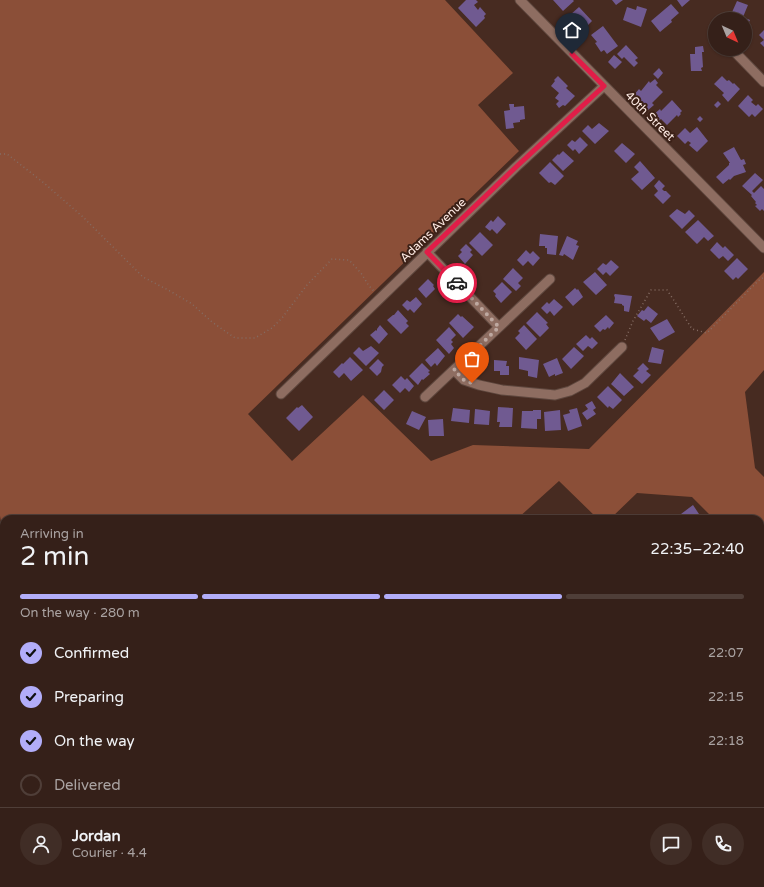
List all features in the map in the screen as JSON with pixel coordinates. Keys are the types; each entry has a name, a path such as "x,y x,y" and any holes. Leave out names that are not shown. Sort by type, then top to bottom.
{"street":[{"name":"40th Street","path":"520,0 764,248"},
{"path":"739,56 764,82"},
{"name":"Adams Avenue","path":"281,394 516,167 604,86"},
{"path":"427,252 499,327"},
{"path":"425,397 550,278"},
{"path":"454,370 464,380 479,386 502,390 555,395 570,391 585,383 622,347"}],"path":[{"path":"0,154 7,154 44,183 106,239 143,278 192,304 212,322 235,338 255,338 272,328 282,318 307,285 332,259 349,260 380,298"},
{"path":"622,347 633,321 651,290 667,290 692,329 707,333 758,281 764,277"}],"shaded area":[{"path":"0,0 445,0 513,73 478,105 519,151 248,414 292,461 363,395 431,461 473,445 589,449 764,272 764,370 745,392 755,468 764,477 764,515 710,515 692,497 637,493 614,515 594,515 559,481 521,515 0,515"}],"building":[{"path":"466,0 476,0 478,2 474,5 478,10 480,7 486,14 484,16 485,18 476,27 458,8"},
{"path":"553,0 573,0 574,1 563,11"},
{"path":"612,0 623,0 616,5"},
{"path":"677,0 690,0 682,7"},
{"path":"737,1 748,5 745,12 732,12"},
{"path":"671,4 679,13 671,20 672,22 660,32 651,21"},
{"path":"637,6 647,9 641,27 623,20 627,7 636,10"},
{"path":"579,7 592,21 582,31 571,19 573,17 570,15"},
{"path":"603,26 618,46 607,54 604,50 601,52 595,43 597,42 591,35"},
{"path":"764,30 764,40 759,35"},
{"path":"764,40 764,47 760,43"},
{"path":"626,45 638,58 635,60 638,63 634,67 624,57 622,59 617,54"},
{"path":"703,46 704,52 702,52 702,71 691,71 690,54 695,54 695,47"},
{"path":"614,55 622,62 615,69 608,62"},
{"path":"659,68 663,73 658,79 653,74"},
{"path":"558,76 568,86 566,88 575,96 565,106 563,105 559,108 556,104 559,101 555,98 559,93 551,86"},
{"path":"722,76 727,81 729,80 733,84 734,83 740,89 728,102 722,95 724,93 714,84"},
{"path":"655,79 658,83 656,85 663,92 652,103 654,105 647,111 633,96 639,89 641,91 649,81 650,83"},
{"path":"748,95 753,100 751,102 756,106 758,104 763,109 755,117 752,114 749,117 738,106"},
{"path":"672,100 682,111 678,117 677,115 667,125 661,119 658,121 653,115 660,109 661,111"},
{"path":"718,101 721,104 717,108 714,105"},
{"path":"509,104 514,104 514,107 524,106 525,119 520,120 520,122 513,123 514,128 506,129 504,111 510,110"},
{"path":"700,116 703,119 700,122 697,119"},
{"path":"599,123 609,131 595,144 582,131 588,125 592,129"},
{"path":"697,127 708,141 697,152 689,145 691,143 688,141 685,144 677,136 685,128 690,133"},
{"path":"580,137 588,145 579,154 575,149 573,151 567,145 572,140 575,142"},
{"path":"622,143 635,154 626,163 614,151"},
{"path":"734,147 741,160 744,159 746,164 743,165 746,172 734,176 723,184 716,177 730,163 723,153"},
{"path":"563,151 574,161 563,171 552,160"},
{"path":"640,161 655,178 642,190 631,179 639,172 634,167"},
{"path":"550,162 564,176 555,185 551,182 549,183 539,173"},
{"path":"755,173 763,180 752,191 754,193 761,186 764,189 764,211 762,209 760,211 755,206 757,205 751,196 752,195 742,186"},
{"path":"659,180 665,186 662,189 671,196 663,204 654,195 658,191 654,186"},
{"path":"677,209 685,214 689,210 695,216 682,229 669,216"},
{"path":"498,216 506,224 497,234 492,229 490,231 485,227 491,220 493,222"},
{"path":"698,220 714,236 708,241 704,237 697,244 685,232"},
{"path":"480,232 493,245 482,256 469,243"},
{"path":"540,234 558,236 556,255 547,254 547,248 545,248 545,246 539,246"},
{"path":"567,236 578,241 576,245 579,246 573,260 564,254 563,256 559,255"},
{"path":"717,242 723,248 725,246 734,255 728,261 723,256 719,259 710,250"},
{"path":"466,244 472,250 470,252 473,255 465,264 458,256 462,252 460,250"},
{"path":"526,250 530,254 533,251 540,258 533,266 528,261 523,266 517,260"},
{"path":"737,258 748,269 738,279 736,277 733,280 724,271"},
{"path":"611,260 619,267 610,276 606,272 603,275 597,269 603,263 606,265"},
{"path":"513,268 523,278 518,283 521,286 516,291 503,279"},
{"path":"595,272 607,285 596,295 583,282"},
{"path":"428,279 434,285 433,286 435,289 426,298 418,289"},
{"path":"502,282 512,292 501,303 493,291"},
{"path":"575,288 577,290 578,289 583,297 573,306 565,297"},
{"path":"615,294 632,296 629,312 624,311 624,306 622,304 614,303"},
{"path":"416,297 422,304 414,313 410,309 408,311 402,305 407,300 410,302"},
{"path":"554,299 563,307 554,316 550,311 547,314 541,308 547,302 549,304"},
{"path":"648,306 658,314 651,323 646,319 644,321 637,316"},
{"path":"398,310 408,321 406,323 409,326 401,334 387,320"},
{"path":"537,312 548,323 546,324 549,328 540,337 526,323"},
{"path":"458,314 474,327 463,338 449,323"},
{"path":"606,315 614,323 609,329 608,327 600,332 594,326"},
{"path":"667,319 675,332 659,341 650,328"},
{"path":"380,325 388,334 379,344 370,335 376,330 377,331"},
{"path":"524,325 537,339 526,350 515,338 520,333 518,331"},
{"path":"449,327 456,335 451,340 453,342 451,344 454,348 449,354 436,340"},
{"path":"586,335 590,339 592,337 598,343 592,349 588,346 583,351 576,344"},
{"path":"371,346 379,353 366,366 353,353 359,347 363,351"},
{"path":"574,347 584,356 571,369 562,359"},
{"path":"652,347 664,350 661,364 648,362"},
{"path":"438,348 445,356 437,366 435,363 431,367 425,360"},
{"path":"350,357 363,370 351,381 344,373 339,378 333,372"},
{"path":"519,357 539,360 537,378 528,376 528,371 519,369"},
{"path":"557,358 563,373 555,376 555,374 549,377 543,364"},
{"path":"378,359 384,365 381,372 377,376 369,368"},
{"path":"494,360 507,361 506,366 509,366 509,375 500,375 500,371 494,371"},
{"path":"422,363 430,371 428,372 430,374 423,380 422,379 418,385 409,376"},
{"path":"643,363 649,369 646,371 651,375 642,384 633,376"},
{"path":"620,373 634,387 624,396 611,384"},
{"path":"401,376 405,380 407,378 414,386 409,392 405,388 400,393 392,385"},
{"path":"608,386 622,400 613,409 609,406 608,408 597,397"},
{"path":"384,390 394,400 384,410 374,400"},
{"path":"592,401 596,408 593,410 596,414 587,420 582,413 588,409 585,405"},
{"path":"302,405 313,417 299,431 286,418 297,407 298,408"},
{"path":"498,407 513,408 512,427 499,427 500,422 497,422"},
{"path":"453,408 470,410 469,423 451,421"},
{"path":"577,408 582,426 568,431 563,415 570,413 569,410"},
{"path":"475,409 490,411 489,425 474,424"},
{"path":"541,410 541,419 537,419 537,429 521,428 522,411"},
{"path":"560,410 561,430 545,431 544,412"},
{"path":"412,411 426,417 419,430 406,424"},
{"path":"443,419 444,436 429,436 428,420"},
{"path":"693,505 699,514 682,515"}],"way so far":[{"path":"457,283 499,327 454,370 464,380 472,383"}],"route":[{"path":"457,283 427,252 604,86 572,54"}]}
